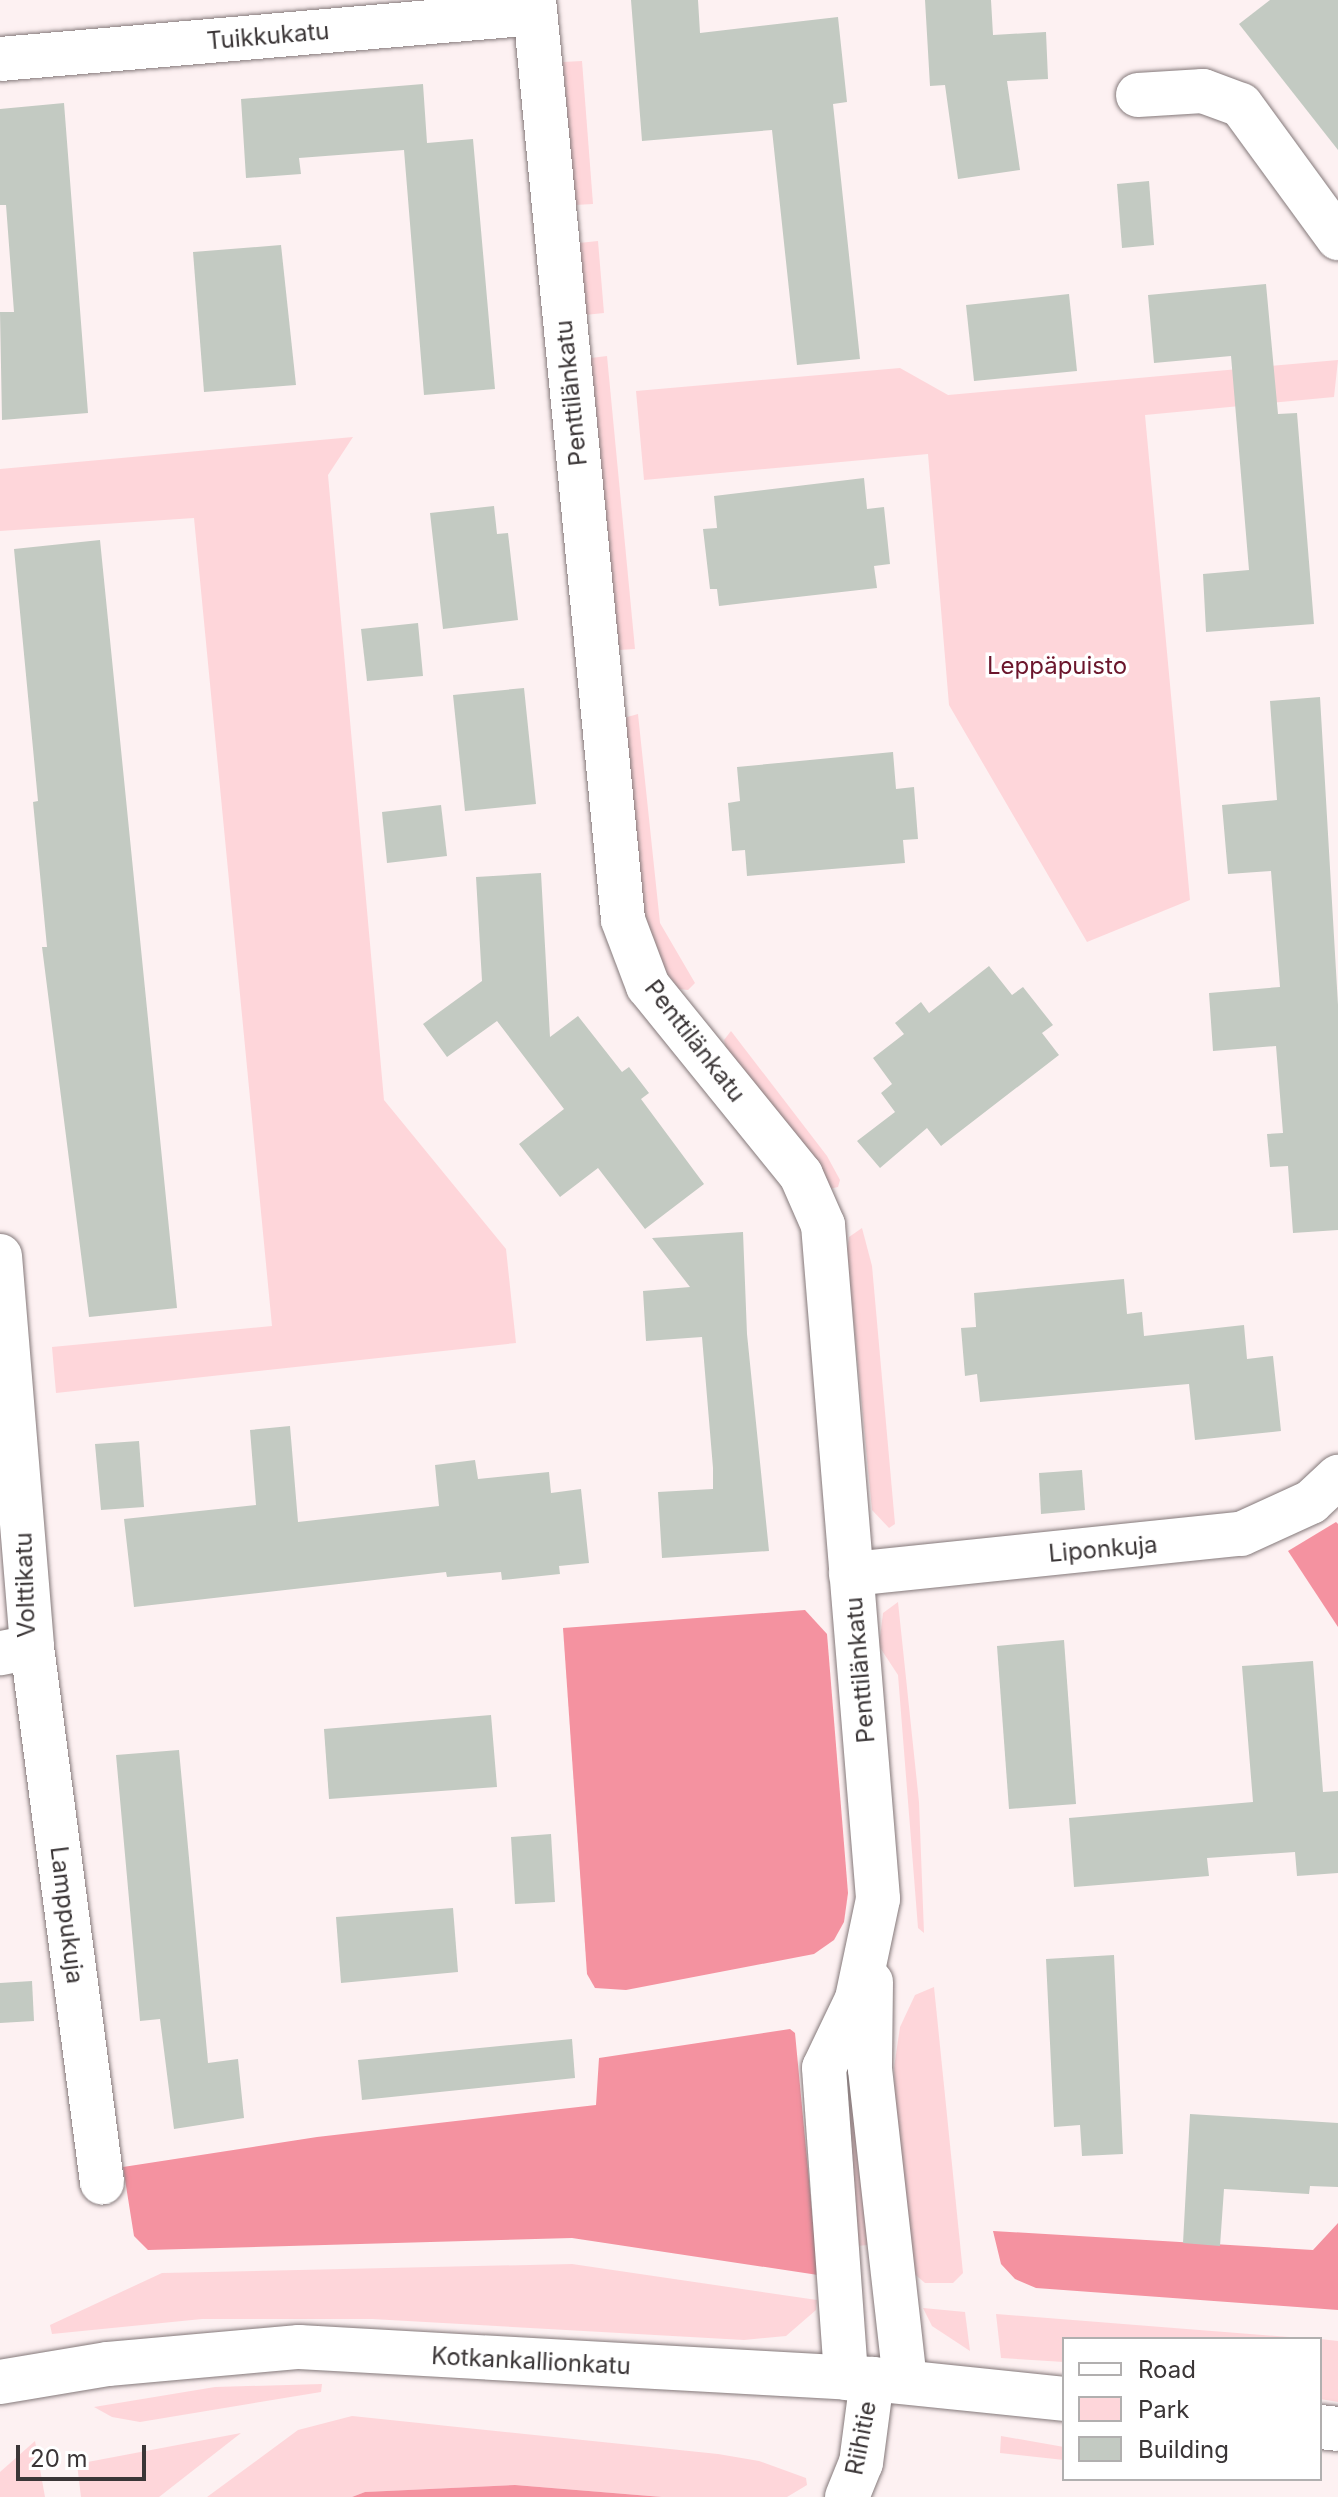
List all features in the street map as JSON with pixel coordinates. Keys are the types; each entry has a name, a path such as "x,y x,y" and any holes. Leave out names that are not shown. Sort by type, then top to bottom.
{"street":[{"name":"Tuikkukatu","path":"0,59 535,6"},
{"name":"Penttilänkatu","path":"535,6 623,920 648,986 801,1175 823,1225 878,1899 862,1983 824,2068 874,2379"},
{"path":"1138,95 1203,91 1241,105 1338,238"},
{"name":"Volttikatu","path":"0,1256 16,1650"},
{"name":"Liponkuja","path":"851,1574 1241,1534 1311,1502 1338,1477"},
{"name":"Lamppukuja","path":"16,1650 102,2182"},
{"name":"Penttilänkatu","path":"862,1983 872,1997 874,2379"},
{"name":"Kotkankallionkatu","path":"0,2382 108,2364 299,2347 874,2379 1062,2399"},
{"name":"Riihitie","path":"847,2497 861,2463 874,2379"}],"green space":[{"path":"582,61 593,204 575,205 563,62"},
{"path":"598,241 604,313 585,315 579,243"},
{"path":"607,356 635,649 619,650 591,358"},
{"name":"Leppäpuisto","path":"1338,360 1334,397 1145,415 1190,900 1087,942 949,705 928,454 644,480 636,391 900,368 948,395"},
{"path":"353,437 328,475 384,1100 506,1249 516,1343 56,1393 52,1347 272,1326 194,518 0,531 0,469"},
{"path":"638,714 660,923 695,983 688,990 679,989 662,967 644,926 624,718"},
{"path":"731,1031 827,1156 840,1180 838,1187 829,1189 727,1053 724,1040"},
{"path":"862,1228 872,1266 895,1524 889,1528 872,1510 847,1252 849,1237"},
{"path":"898,1602 919,1802 924,1933 918,1928 898,1675 879,1646 883,1613"},
{"path":"934,1987 963,2273 953,2283 925,2283 911,2271 897,2159 894,2068 900,2027 915,1995"},
{"path":"848,2076 851,2076 869,2245 855,2246"},
{"path":"572,2264 817,2300 816,2310 786,2336 744,2340 372,2319 202,2319 52,2334 50,2325 162,2273"},
{"path":"923,2308 965,2312 970,2351 932,2326"},
{"path":"996,2314 1289,2337 1062,2337 1062,2362 1001,2358"},
{"path":"1322,2339 1338,2341 1338,2402 1322,2399"},
{"path":"322,2384 321,2392 140,2422 112,2417 94,2407 215,2387"},
{"path":"352,2416 718,2454 759,2461 806,2478 807,2485 787,2497 662,2497 515,2485 365,2492 352,2497 207,2497 298,2430"},
{"path":"241,2433 159,2497 81,2497 77,2464"},
{"path":"1001,2436 1062,2447 1062,2460 1000,2453"},
{"path":"35,2441 45,2497 0,2497 0,2472"}],"shaded area":[{"path":"1336,1522 1338,1524 1338,1627 1288,1551"},
{"path":"805,1610 827,1634 848,1893 844,1922 834,1940 814,1954 626,1990 595,1988 587,1974 563,1628"},
{"path":"790,2029 795,2033 818,2275 572,2238 148,2250 134,2236 123,2167 317,2137 596,2105 599,2058"},
{"path":"1338,2223 1338,2310 1036,2288 1015,2279 1001,2264 993,2231 1313,2250"},
{"path":"515,2485 662,2497 352,2497 365,2492"}],"building":[{"path":"631,0 698,0 700,33 838,17 847,102 833,104 860,359 797,365 772,130 642,141"},
{"path":"925,0 991,0 993,35 1046,32 1048,79 1007,81 1020,170 958,179 945,85 930,86"},
{"path":"1270,0 1338,0 1338,150 1239,24"},
{"path":"423,84 427,143 473,139 495,389 424,395 404,150 299,158 301,174 246,178 241,99"},
{"path":"64,103 88,413 2,420 0,312 14,312 6,205 0,205 0,109"},
{"path":"1149,181 1154,245 1122,248 1117,184"},
{"path":"281,245 296,385 204,392 193,252"},
{"path":"1266,284 1278,414 1297,413 1314,624 1206,632 1203,574 1249,570 1231,356 1154,363 1148,295"},
{"path":"1069,294 1077,371 974,381 966,305"},
{"path":"864,478 867,509 884,507 890,564 874,566 877,588 719,606 717,589 710,589 703,529 717,528 714,496"},
{"path":"494,506 497,534 508,533 518,620 443,629 430,513"},
{"path":"100,540 177,1308 89,1317 42,947 47,947 33,802 38,801 14,549"},
{"path":"418,623 423,676 367,681 361,629"},
{"path":"524,688 536,804 465,811 453,695"},
{"path":"1320,697 1338,1005 1338,1230 1293,1233 1288,1166 1270,1167 1267,1134 1283,1133 1276,1046 1213,1051 1209,993 1280,987 1271,871 1228,874 1222,805 1277,800 1270,701"},
{"path":"893,752 896,789 914,787 918,839 903,840 905,863 747,876 745,850 732,851 728,803 740,801 737,767"},
{"path":"441,805 447,856 387,863 382,812"},
{"path":"541,873 550,1037 578,1016 622,1072 629,1067 649,1093 641,1099 704,1184 645,1229 598,1168 560,1197 519,1144 564,1109 497,1021 447,1057 423,1024 482,981 476,877"},
{"path":"989,966 1012,995 1023,987 1053,1025 1042,1033 1059,1055 941,1146 927,1128 880,1168 857,1141 895,1112 881,1093 892,1084 873,1058 904,1034 895,1023 921,1002 929,1013"},
{"path":"743,1232 747,1334 769,1551 662,1558 658,1492 713,1489 713,1468 702,1337 646,1341 643,1291 690,1287 652,1238"},
{"path":"1124,1279 1127,1314 1142,1312 1144,1336 1244,1325 1247,1359 1273,1356 1281,1431 1195,1440 1189,1384 980,1402 977,1374 965,1376 961,1328 976,1327 974,1293"},
{"path":"290,1426 298,1522 439,1506 435,1465 475,1460 478,1479 549,1472 551,1493 581,1489 589,1563 559,1566 560,1574 502,1580 501,1572 447,1577 446,1572 134,1607 124,1519 256,1505 250,1430"},
{"path":"139,1441 144,1507 101,1510 95,1444"},
{"path":"1082,1470 1085,1510 1041,1514 1039,1473"},
{"path":"1064,1640 1076,1804 1009,1809 997,1646"},
{"path":"1313,1661 1323,1792 1338,1791 1338,1873 1297,1876 1295,1852 1207,1858 1209,1876 1074,1887 1069,1818 1253,1802 1242,1666"},
{"path":"491,1715 497,1787 329,1799 324,1729"},
{"path":"179,1750 208,2063 238,2059 244,2118 174,2129 160,2019 140,2021 116,1755"},
{"path":"551,1834 555,1902 515,1904 511,1837"},
{"path":"453,1908 458,1972 341,1983 336,1917"},
{"path":"1114,1955 1123,2154 1082,2156 1080,2125 1054,2127 1046,1959"},
{"path":"32,1981 34,2021 0,2023 0,1983"},
{"path":"572,2039 575,2078 362,2100 358,2060"},
{"path":"1190,2114 1338,2123 1338,2187 1310,2186 1309,2194 1224,2189 1220,2246 1183,2243"}]}
